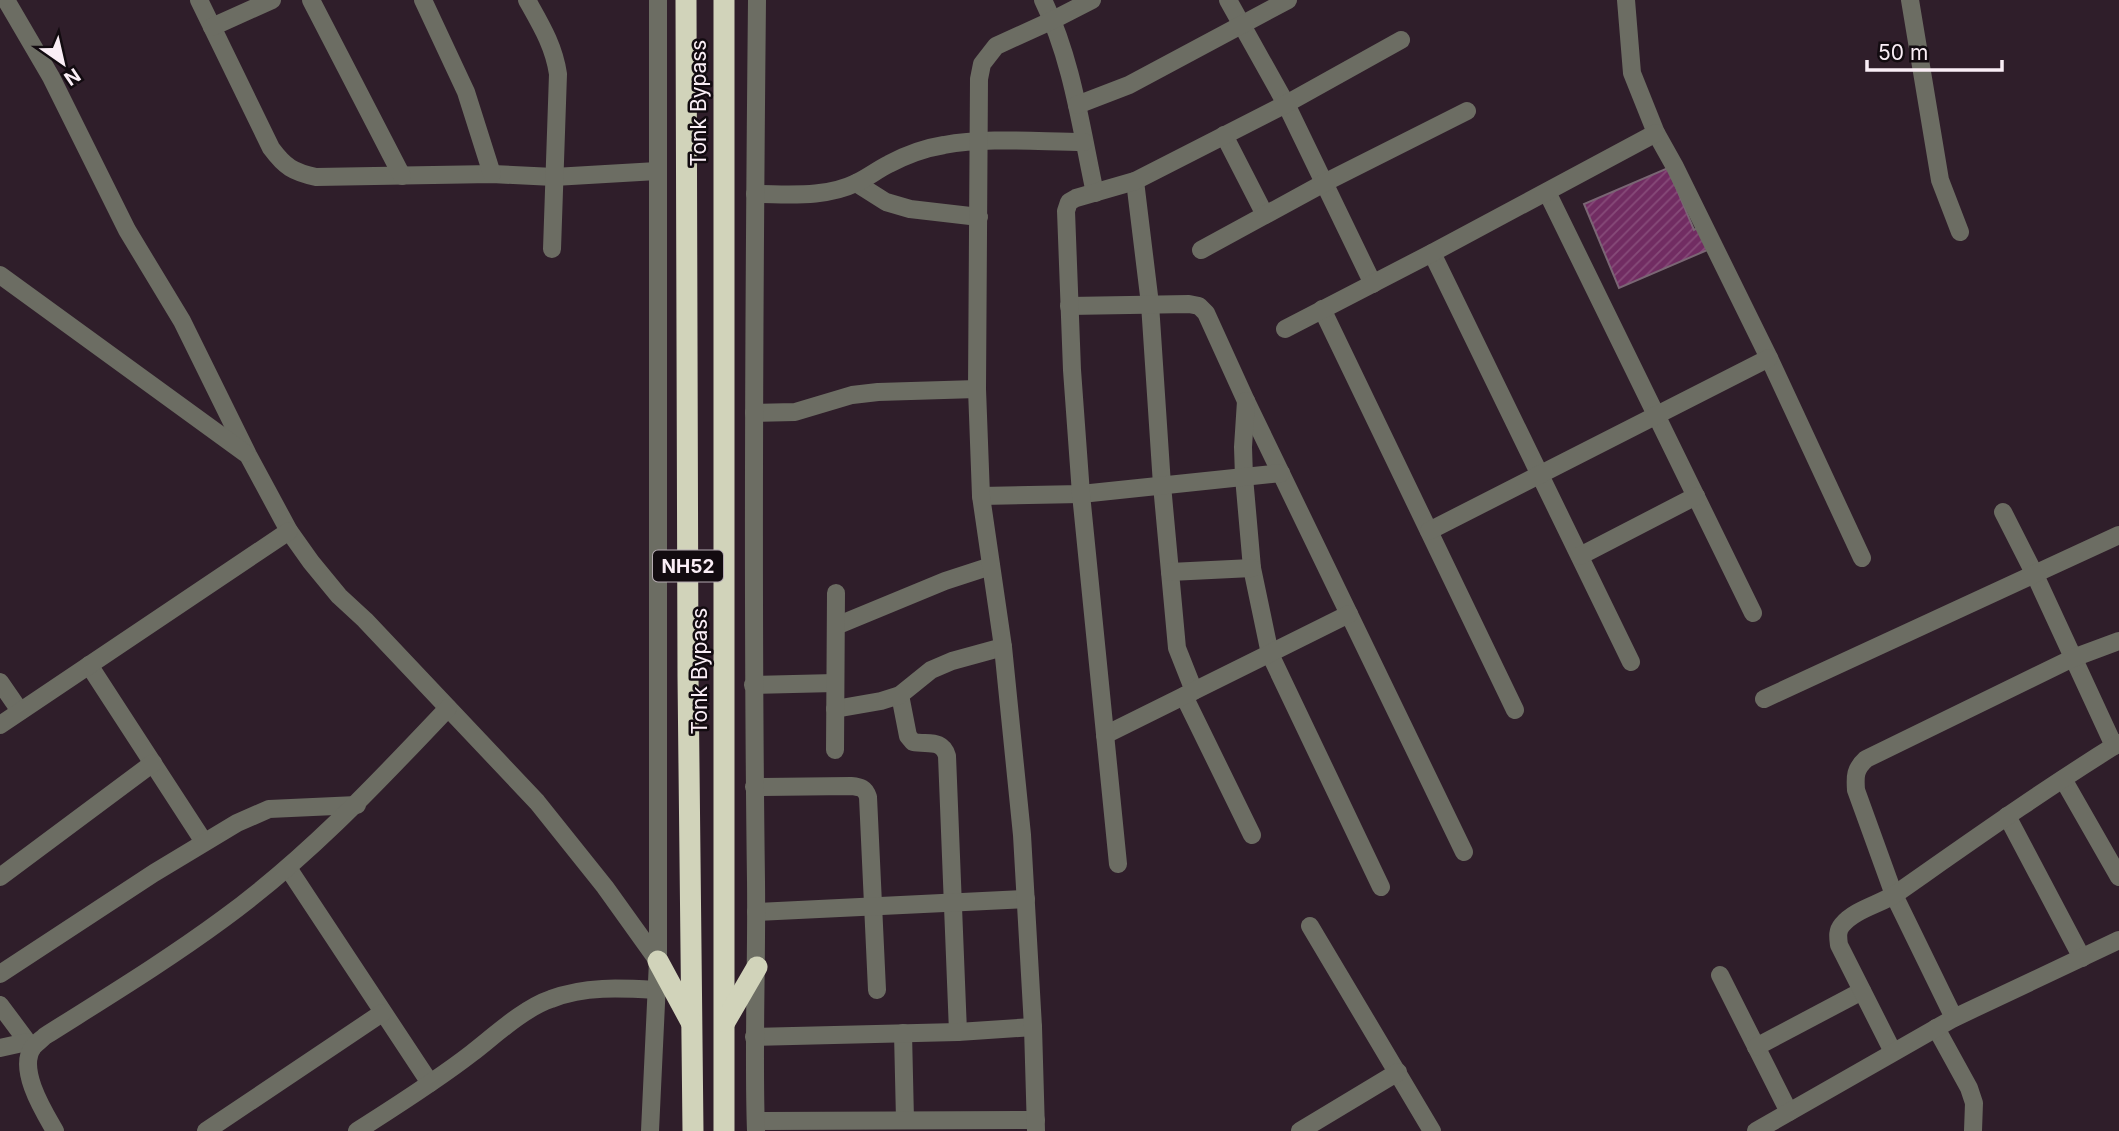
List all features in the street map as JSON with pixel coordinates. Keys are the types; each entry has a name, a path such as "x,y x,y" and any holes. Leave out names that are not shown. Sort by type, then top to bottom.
{"highway":[{"name":"NH52","path":"686,0 693,1131"},
{"name":"Tonk Bypass","path":"724,0 724,1131"},
{"path":"657,961 692,1024"},
{"path":"724,1023 757,967"}],"street":[{"path":"6,0 51,77 127,230 182,321 289,531 339,596 365,620 537,802 605,887 657,961"},
{"path":"199,0 271,148 282,163 297,173 316,177 492,174 554,177 657,171"},
{"path":"212,27 272,0"},
{"path":"311,0 402,176"},
{"path":"423,0 466,92 492,174"},
{"path":"527,0 550,41 558,74 552,249"},
{"path":"650,1131 657,961 658,0"},
{"path":"757,0 753,685 756,1126 1036,1126 1022,835 1003,647 981,496 978,389 979,79 982,64 996,46 1092,0"},
{"path":"1043,0 1053,20 1077,105 1095,193"},
{"path":"1228,0 1286,104 1373,284"},
{"path":"1077,105 1129,85 1288,0"},
{"path":"1626,0 1632,73 1656,134 1675,167 1769,358 1862,558"},
{"path":"1910,0 1940,180 1960,232"},
{"path":"1118,864 1081,494 1069,306 1066,211 1069,202 1135,181 1286,104 1401,40"},
{"path":"1201,250 1324,183 1467,111"},
{"path":"1284,329 1656,134"},
{"path":"1224,135 1265,215"},
{"path":"755,194 832,192 856,183 888,164 919,151 946,144 979,141 1084,142"},
{"path":"1135,181 1150,304 1162,485 1177,648 1189,693 1252,835"},
{"path":"856,183 886,202 898,206 979,217"},
{"path":"1547,192 1753,613"},
{"path":"1432,253 1632,662"},
{"path":"0,275 248,455"},
{"path":"1069,306 1189,304 1199,306 1206,313 1464,852"},
{"path":"1322,309 1516,710"},
{"path":"1429,531 1769,358"},
{"path":"754,413 795,412 852,395 878,392 978,389"},
{"path":"1246,401 1244,477 1252,568 1270,654 1381,887"},
{"path":"981,496 1081,494 1281,473"},
{"path":"1580,556 1696,496"},
{"path":"1894,1052 1839,945 1840,927 1848,919 1894,894 2116,744 2003,512"},
{"path":"0,724 289,531"},
{"path":"1764,699 2119,535"},
{"path":"836,626 945,581 991,566"},
{"path":"1170,572 1252,568"},
{"path":"835,750 836,593"},
{"path":"1105,735 1349,614"},
{"path":"1954,1018 1894,894 1856,790 1855,777 1858,767 1866,759 2073,657 2119,641"},
{"path":"835,709 900,695 931,670 952,661 1003,647"},
{"path":"89,665 204,842"},
{"path":"0,682 20,711"},
{"path":"753,685 835,683"},
{"path":"900,695 908,736 914,743 940,744 947,756 958,1032"},
{"path":"0,1048 30,1045 150,970 224,919 288,868 357,805 448,708"},
{"path":"0,877 153,763"},
{"path":"2063,779 2119,877"},
{"path":"754,787 860,786 866,791 877,990"},
{"path":"0,974 154,873 237,823 269,809 357,805"},
{"path":"2007,816 2082,958"},
{"path":"288,868 430,1083"},
{"path":"756,912 1026,899"},
{"path":"1310,926 1432,1131"},
{"path":"1756,1131 1954,1018 2119,940"},
{"path":"1720,975 1788,1112"},
{"path":"357,1131 430,1083 502,1028 548,999 612,987 656,990"},
{"path":"1756,1047 1862,991"},
{"path":"0,1005 30,1045 29,1073 39,1103 55,1131"},
{"path":"206,1131 382,1013"},
{"path":"754,1037 958,1032 1033,1027"},
{"path":"1936,1028 1969,1088 1974,1103 1973,1131"},
{"path":"903,1033 909,1124"},
{"path":"1300,1131 1398,1072"}],"building":[{"path":"1668,168 1694,230 1700,226 1712,248 1619,288 1584,204"}]}
